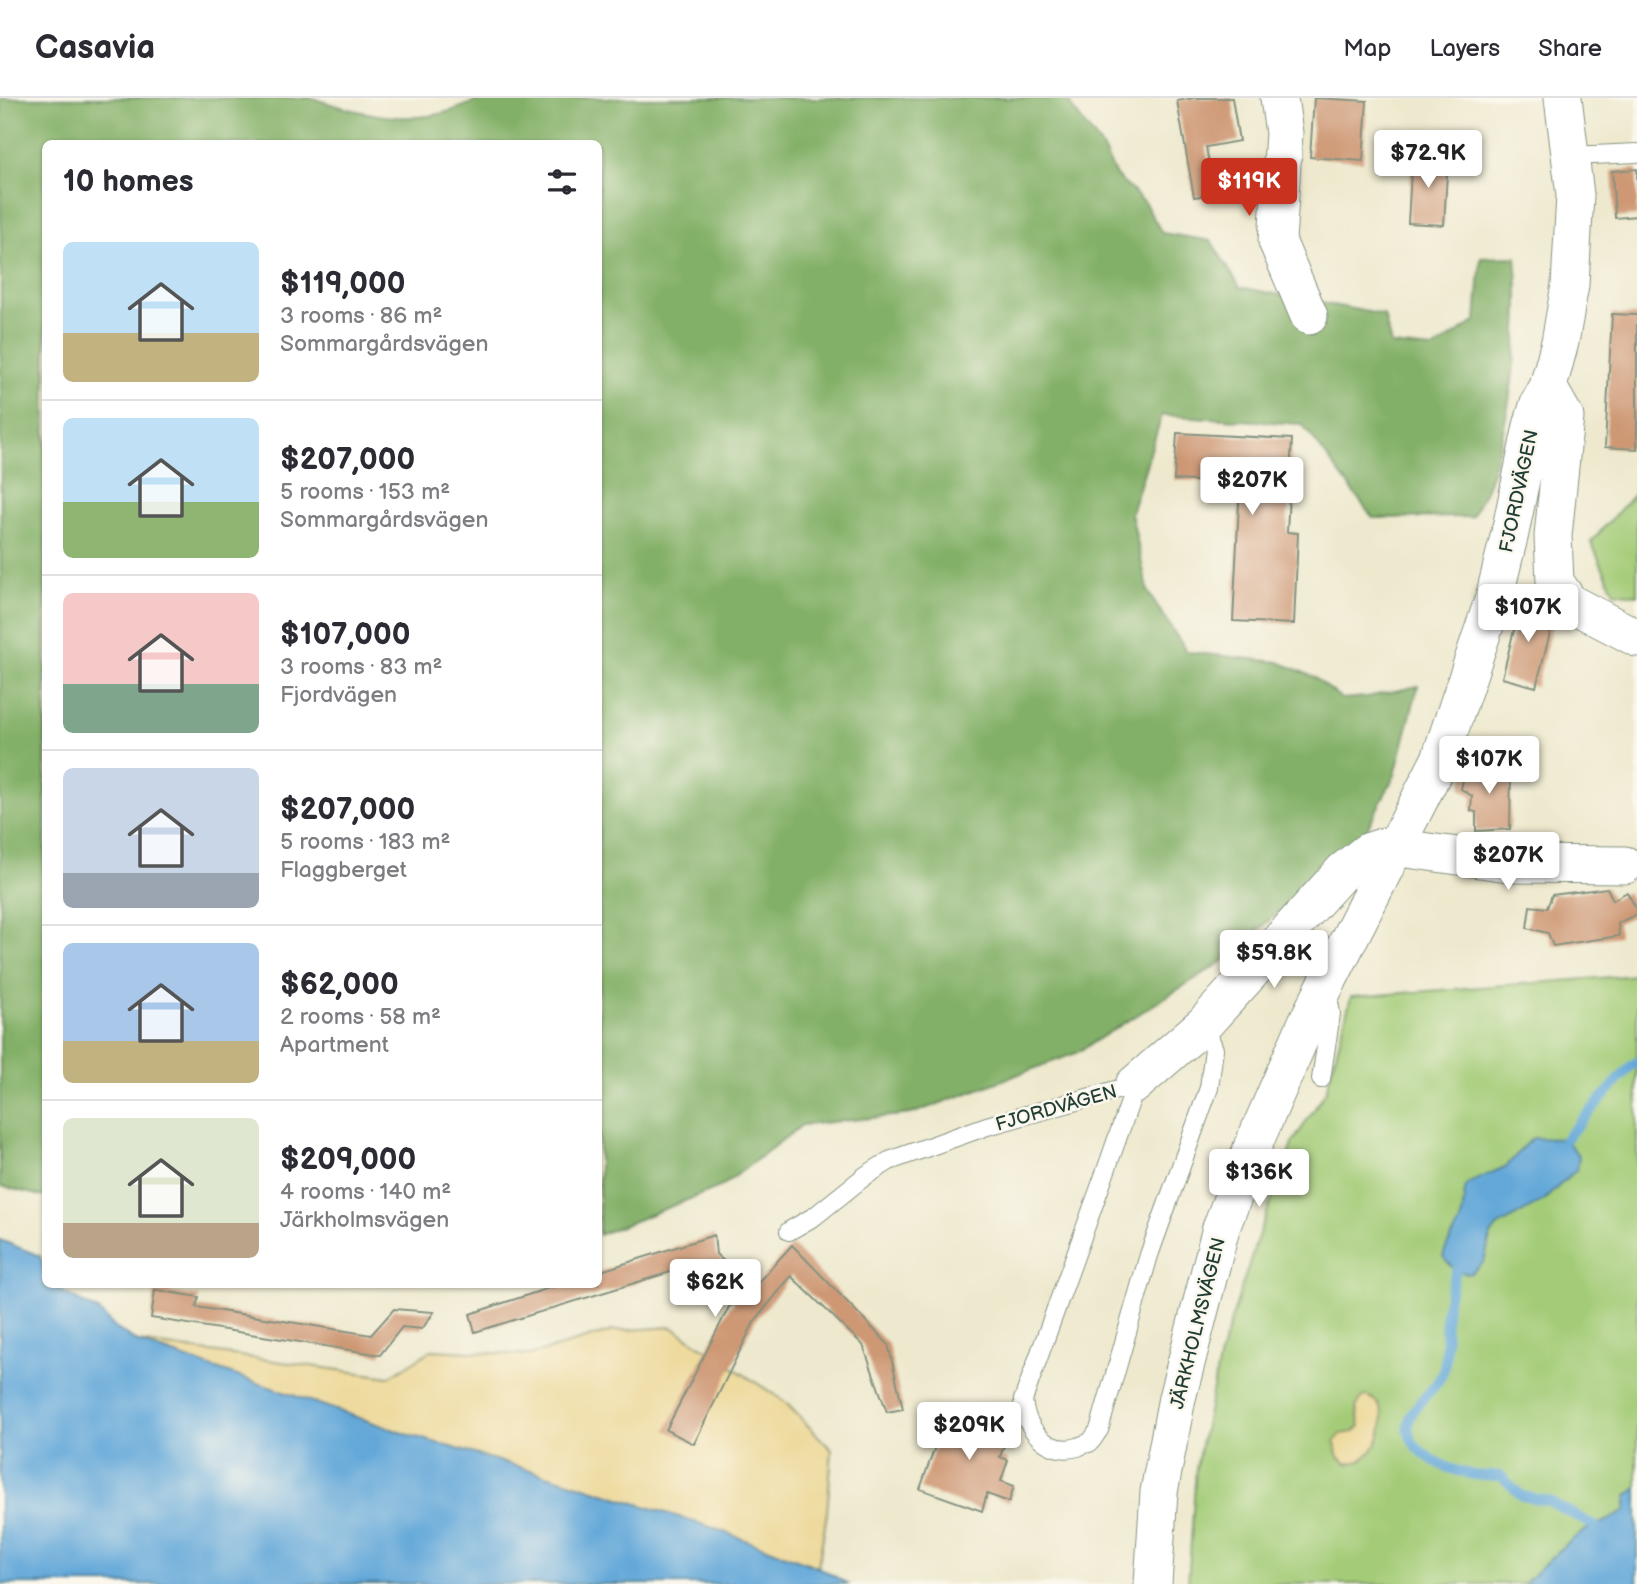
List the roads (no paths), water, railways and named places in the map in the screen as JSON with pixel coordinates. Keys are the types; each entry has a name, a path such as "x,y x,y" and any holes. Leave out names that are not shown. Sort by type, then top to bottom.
{"street":[{"path":"1279,98 1284,133 1276,242 1309,316"},
{"name":"FJORDVÄGEN","path":"1134,1085 1204,1024 1343,871 1367,852 1385,846 1395,847 1440,759 1494,598 1532,426 1539,403 1548,387 1560,342 1570,285 1574,195 1563,98"},
{"name":"FJORDVÄGEN","path":"1548,387 1565,417 1558,470 1553,564 1555,582 1570,603 1637,638"},
{"path":"1395,847 1516,864 1625,865"},
{"name":"JÄRKHOLMSVÄGEN","path":"1153,1584 1156,1518 1167,1451 1177,1398 1213,1255 1252,1148 1307,1021 1395,847"}],"lane":[{"path":"1571,156 1637,153"},
{"path":"1321,996 1329,1002 1331,1014 1321,1079"},
{"path":"1134,1085 1113,1152 1023,1400 1024,1415 1033,1431 1048,1444 1068,1450 1089,1443 1099,1430 1149,1255 1209,1088 1214,1049 1204,1024"},
{"name":"FJORDVÄGEN","path":"789,1231 815,1216 865,1176 889,1161 987,1126 1134,1085"}],"water":[{"path":"1533,1138 1565,1139 1579,1156 1577,1169 1544,1200 1497,1227 1490,1237 1484,1262 1470,1274 1456,1271 1443,1257 1462,1217 1467,1184 1507,1166"},
{"path":"0,1240 40,1256 42,1288 59,1288 100,1312 115,1328 138,1342 406,1434 713,1528 818,1567 848,1584 0,1584"},
{"path":"1637,1488 1637,1584 1524,1584 1581,1533 1625,1511 1627,1496"}],"waterway":[{"path":"1565,1139 1637,1062"},
{"path":"1456,1271 1447,1308 1444,1368 1439,1380 1413,1412 1409,1424 1415,1445 1424,1454 1446,1467 1473,1475 1501,1476 1522,1496 1549,1501 1596,1527"}]}
